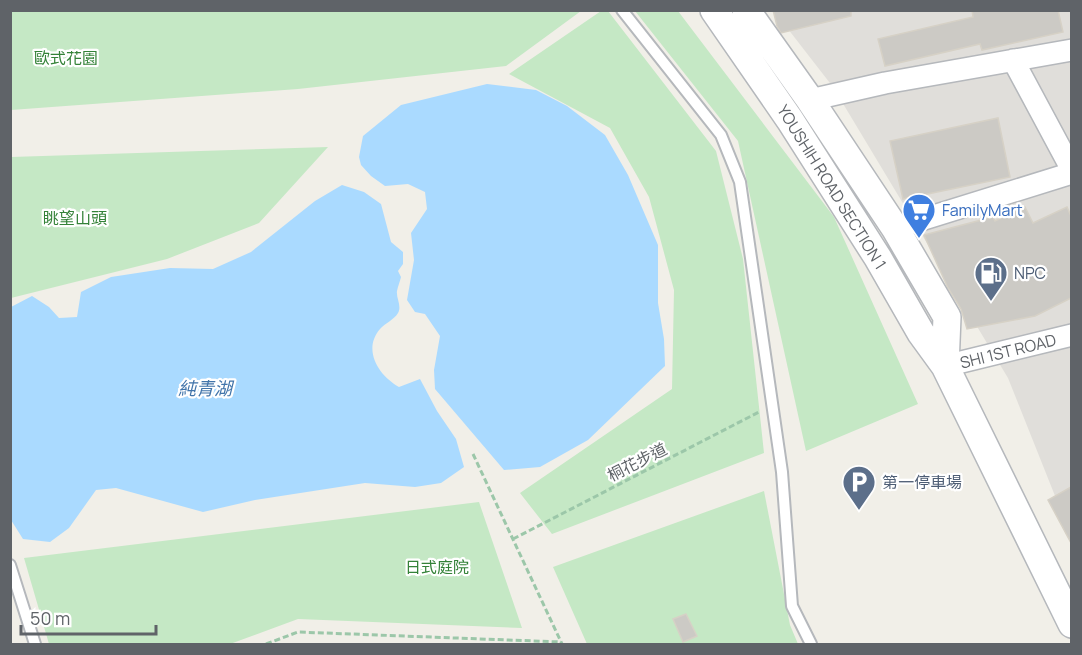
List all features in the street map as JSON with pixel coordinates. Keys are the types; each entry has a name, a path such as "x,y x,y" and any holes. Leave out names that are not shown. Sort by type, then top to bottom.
{"street":[{"name":"YOUSHIH ROAD SECTION 1","path":"714,10 790,120 878,258 921,333 945,366 1071,624"},
{"name":"YOUSHIH ROAD SECTION 1","path":"746,10 810,100 895,228 947,317 945,366"},
{"path":"810,100 885,83 1071,50"},
{"path":"895,228 1071,172 1013,60"},
{"name":"SHI 1ST ROAD","path":"945,366 1071,335"}],"lane":[{"path":"622,10 721,135 740,182 782,472 792,606 810,645"},
{"path":"10,565 36,645"}],"path":[{"name":"桐花步道","path":"513,539 772,406"},
{"path":"266,645 298,632 561,643 473,454"}],"shaded area":[{"path":"774,11 1071,11 1071,536 1008,378 833,87"}],"green space":[{"name":"歐式花園","path":"11,10 581,11 506,66 298,89 11,110"},
{"path":"601,11 608,11 716,151 743,259 764,453 552,534 520,493 672,389 674,290 649,197 610,128 509,74"},
{"path":"635,11 678,11 834,217 918,404 806,451 738,141"},
{"name":"眺望山頭","path":"328,147 259,223 167,259 11,298 11,157"},
{"path":"764,491 790,625 798,644 587,644 553,567"},
{"name":"日式庭院","path":"479,502 522,628 298,619 230,644 49,644 24,558"}],"water":[{"path":"487,84 536,90 567,106 605,135 628,175 658,245 658,303 664,339 665,366 588,440 540,467 504,470 435,389 434,370 440,336 425,314 415,312 407,300 414,260 411,233 427,209 425,192 408,184 385,186 361,165 359,157 363,136 401,105"},
{"name":"純青湖","path":"342,185 364,192 381,204 391,242 403,252 403,264 398,271 401,277 397,291 399,310 375,337 373,354 375,362 385,376 399,387 420,379 437,411 456,439 464,467 441,483 415,487 365,483 255,500 203,512 116,488 96,490 69,528 50,542 23,539 11,520 11,307 32,296 49,307 59,318 77,317 81,292 111,277 170,268 213,269 251,252 315,201"}],"building":[{"path":"773,10 851,10 851,16 781,33"},
{"path":"972,10 1058,10 1063,32 982,50 980,44 885,66 878,39 973,17"},
{"path":"998,118 1010,177 903,199 890,141"},
{"path":"1025,207 1033,223 1067,207 1071,216 1071,298 1035,316 967,329 961,309 948,288 924,235 993,217 995,221"},
{"path":"1071,487 1071,543 1048,500"},
{"path":"686,614 697,636 683,642 673,619"}],"place":[{"name":"FamilyMart","path":"919,239"},
{"name":"NPC","path":"991,302"},
{"name":"第一停車場","path":"859,511"}]}
